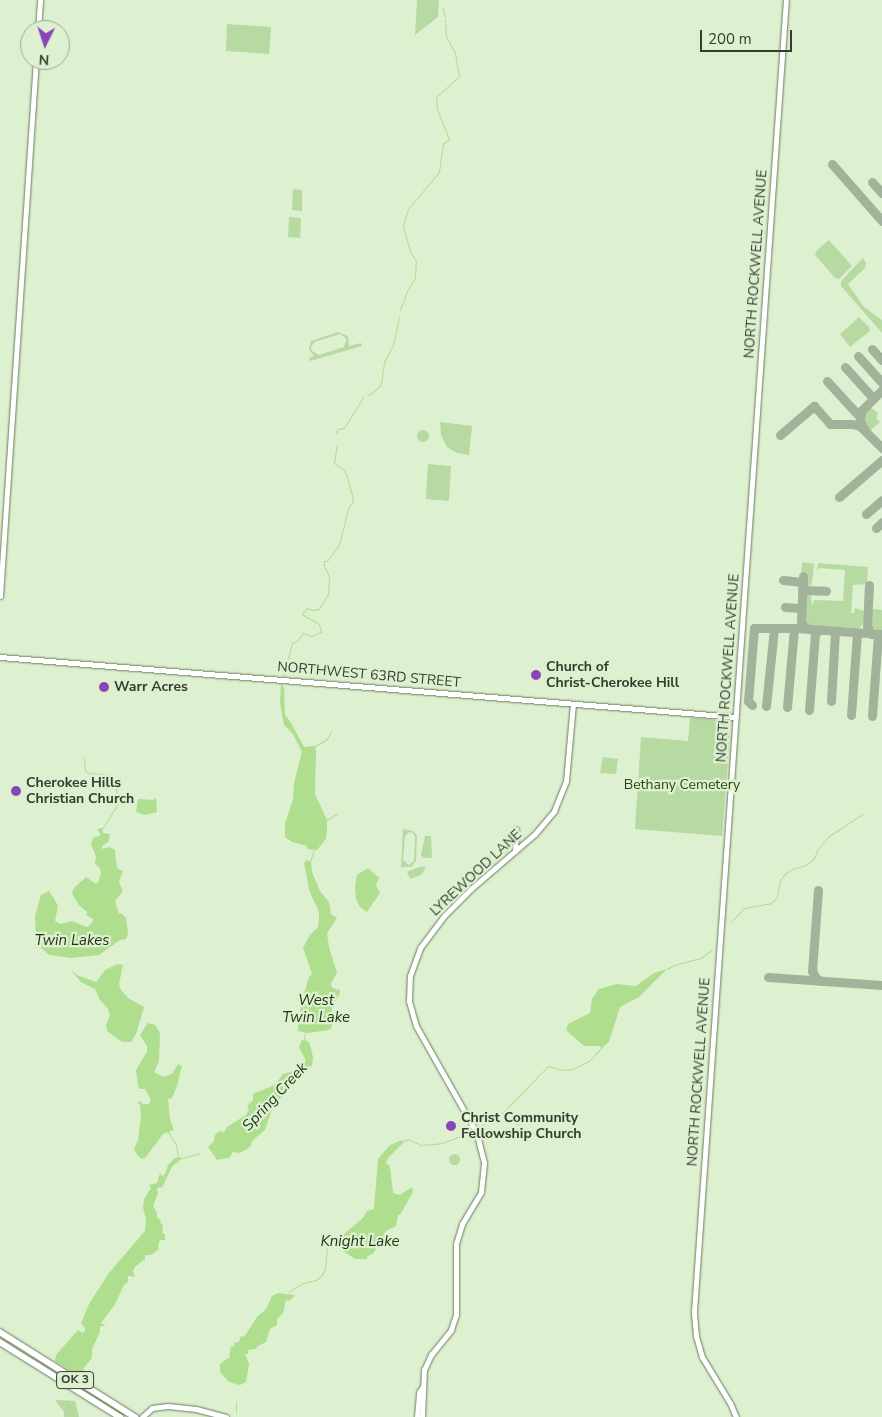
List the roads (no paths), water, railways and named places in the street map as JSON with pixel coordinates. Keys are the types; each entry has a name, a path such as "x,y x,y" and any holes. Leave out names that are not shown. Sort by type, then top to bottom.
{"highway":[{"name":"OK 3","path":"0,1332 135,1417"},
{"name":"OK 3","path":"0,1342 120,1417"},
{"path":"15,1351 19,1345"}],"main road":[{"path":"39,20 40,0"},
{"name":"NORTH ROCKWELL AVENUE","path":"736,1417 730,1403 702,1356 696,1336 694,1311 786,0"},
{"path":"0,596 35,70"},
{"name":"NORTHWEST 63RD STREET","path":"0,657 736,717"},
{"path":"142,1417 154,1407 168,1406 196,1409 226,1417"}],"street":[{"name":"LYREWOOD LANE","path":"422,1417 422,1388 427,1362 451,1330 456,1315 456,1244 462,1224 481,1192 484,1163 477,1134 416,1026 409,1001 410,976 420,948 441,920 471,889 545,823 562,794 568,771 573,704"},
{"path":"514,852 516,830"},
{"name":"LYREWOOD LANE","path":"417,1417 419,1393 422,1388"}],"water":[{"path":"281,684 284,687 285,715 304,747 315,746 315,794 327,820 326,839 317,850 307,849 307,846 292,842 285,837 285,824 293,799 294,783 302,752 293,734 284,725 280,704"},
{"path":"156,798 157,812 145,815 136,812 138,799 153,800"},
{"name":"Twin Lakes","path":"102,828 103,833 110,834 109,841 102,846 102,849 110,847 115,850 117,868 123,871 119,882 123,891 115,901 119,914 121,913 126,918 128,934 126,939 120,940 99,955 71,958 49,955 38,945 36,936 35,916 41,895 49,891 55,900 58,906 55,921 60,924 72,921 87,927 92,923 93,919 86,915 87,912 78,904 72,893 74,888 86,877 96,884 98,883 101,873 100,868 95,864 96,856 91,845 93,838 101,835 97,829"},
{"name":"West Twin Lake","path":"307,860 311,862 312,872 320,891 329,902 331,914 337,918 327,933 337,973 331,983 332,988 340,990 332,1008 332,1027 329,1030 308,1033 298,1031 298,1025 302,1020 300,1007 309,977 312,974 303,948 310,935 318,927 319,912 309,890 304,863"},
{"path":"368,868 379,878 376,885 380,893 367,912 360,907 356,899 355,887 357,875"},
{"path":"118,964 123,965 119,984 121,990 128,998 144,1007 136,1034 131,1042 122,1042 107,1031 106,1025 110,1015 108,1009 100,1000 95,989 81,982 74,974 96,982 105,970"},
{"path":"667,969 639,997 620,1007 609,1042 602,1048 599,1046 584,1046 566,1030 568,1024 590,1013 592,999 599,989 617,984 636,986 654,973"},
{"path":"148,1023 155,1025 160,1033 159,1061 154,1072 163,1077 172,1074 178,1064 182,1066 172,1098 168,1099 170,1120 174,1130 163,1134 146,1157 142,1159 134,1149 138,1140 141,1115 140,1104 137,1103 140,1101 143,1104 149,1104 151,1100 145,1089 140,1089 138,1086 136,1070 147,1052 147,1046 140,1035"},
{"path":"302,1040 308,1041 310,1045 313,1057 312,1067 297,1079 279,1100 271,1112 265,1130 253,1140 250,1147 240,1153 233,1152 229,1158 217,1160 208,1147 214,1141 215,1135 219,1131 224,1132 227,1127 246,1115 249,1110 247,1106 253,1100 253,1094 275,1085 283,1074 299,1070 305,1059 299,1047"},
{"name":"Knight Lake","path":"402,1140 404,1142 388,1158 386,1163 390,1166 393,1193 400,1195 412,1187 413,1192 400,1215 398,1215 396,1226 386,1231 373,1254 367,1256 367,1259 355,1259 337,1247 337,1240 363,1218 367,1211 374,1209 378,1159 390,1145"},
{"path":"180,1157 181,1159 172,1167 162,1188 159,1187 157,1189 158,1193 153,1206 157,1213 157,1218 161,1220 160,1223 163,1225 162,1233 165,1234 165,1240 160,1240 159,1249 151,1255 145,1255 145,1259 135,1267 133,1271 135,1277 128,1276 128,1282 124,1285 114,1306 101,1323 106,1326 100,1326 100,1332 92,1349 92,1358 83,1369 86,1372 83,1379 55,1361 56,1355 78,1330 82,1333 85,1331 81,1323 89,1304 109,1273 145,1231 146,1219 143,1208 144,1199 151,1188 149,1185 157,1183 160,1173 162,1176 165,1174 168,1165 175,1158"},
{"path":"278,1293 295,1295 289,1301 286,1300 283,1313 277,1319 277,1325 270,1329 266,1342 256,1349 248,1350 248,1354 245,1354 249,1364 246,1382 240,1385 229,1382 220,1372 220,1364 229,1359 231,1346 234,1347 234,1343 239,1342 241,1336 244,1337 257,1317 266,1309 272,1296"}],"waterway":[{"name":"Spring Creek","path":"442,7 445,17"},
{"name":"Spring Creek","path":"400,310 407,291 415,278 416,261 410,251 403,226 408,209 439,172 443,144 449,139 437,109 436,97 459,76 455,53 446,36 445,20"},
{"name":"Spring Creek","path":"368,395 381,384 384,362 393,345 399,317"},
{"name":"Spring Creek","path":"336,433 338,429 344,428 363,397"},
{"name":"Spring Creek","path":"283,675 292,643 297,641 303,633 311,636 321,632 319,624 302,614 307,608 312,610 319,609 328,594 329,576 324,566 324,561 327,561 339,545 348,508 353,499 344,470 334,463 337,445"},
{"path":"315,746 327,739 331,731"},
{"path":"84,758 85,770 88,773 112,775 115,781 118,804 101,830"},
{"path":"731,922 744,908 771,903 777,897 780,880 786,873 806,865 814,858 818,849 829,836 864,813"},
{"path":"326,820 337,814"},
{"name":"Spring Creek","path":"310,862 314,849"},
{"path":"667,969 674,965 701,958 712,949"},
{"path":"71,970 75,974"},
{"name":"Spring Creek","path":"304,1040 305,1031"},
{"path":"478,1128 504,1111 548,1066 562,1070 572,1069 589,1061 601,1048"},
{"path":"511,1114 518,1125"},
{"path":"517,1130 519,1125"},
{"path":"404,1141 408,1139 421,1145 442,1143 473,1131"},
{"path":"168,1132 176,1145 178,1158"},
{"name":"Spring Creek","path":"179,1159 200,1153"},
{"path":"288,1292 303,1283 316,1280 322,1275 325,1269 327,1244 337,1244"},
{"name":"Spring Creek","path":"67,1400 74,1417"},
{"path":"236,1402 236,1412"}],"place":[{"name":"Church of Christ-Cherokee Hill","path":"536,675"},
{"name":"Warr Acres","path":"104,687"},
{"name":"Cherokee Hills Christian Church","path":"16,791"},
{"name":"Christ Community Fellowship Church","path":"451,1126"}],"park label":[{"name":"Bethany Cemetery","path":"682,785"}]}
